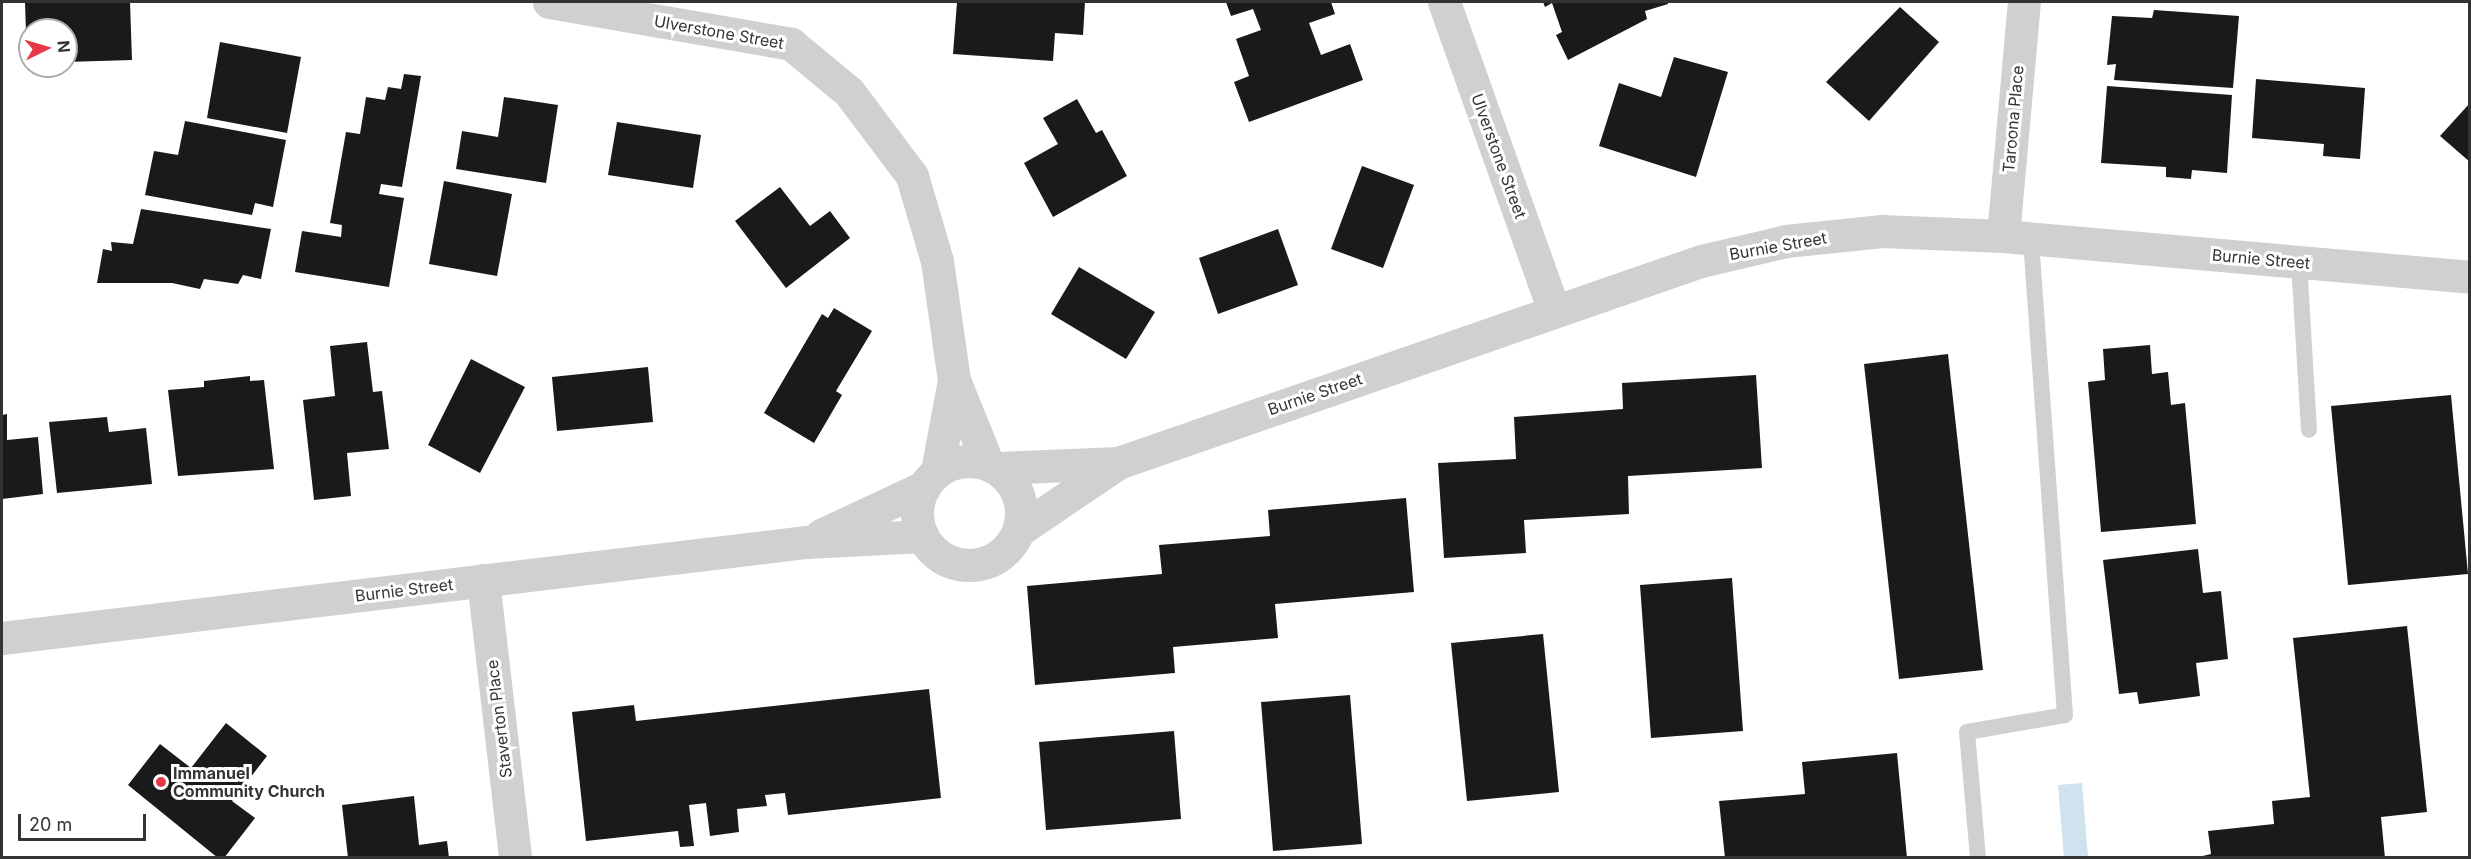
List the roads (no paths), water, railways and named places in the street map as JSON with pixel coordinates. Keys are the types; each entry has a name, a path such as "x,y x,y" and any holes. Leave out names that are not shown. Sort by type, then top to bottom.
{"street":[{"name":"Ulverstone Street","path":"549,2 791,44 849,92 912,176 937,261 954,380 993,466"},
{"name":"Ulverstone Street","path":"1444,2 1554,311"},
{"name":"Taroona Place","path":"2017,238 2024,2"},
{"name":"Burnie Street","path":"1019,530 1118,463 1701,261 1786,241 1882,231 2017,238 2469,277"},
{"name":"Ulverstone Street","path":"931,479 954,380"},
{"path":"970,460 993,466 1019,495 1019,530 1011,546 997,558 965,565 938,555 922,536 918,520 931,479 953,463 970,460"},
{"name":"Burnie Street","path":"993,466 1118,463"},
{"name":"Burnie Street","path":"806,542 931,479"},
{"name":"Burnie Street","path":"2,638 806,542 922,536"},
{"name":"Staverton Place","path":"483,580 515,858"}],"lane":[{"path":"1978,858 1967,732 2065,715 2017,238"},
{"path":"2299,262 2309,430"}],"water":[{"path":"2082,783 2088,857 2064,857 2058,785"}],"place":[{"name":"Immanuel Community Church","path":"161,782"}]}
